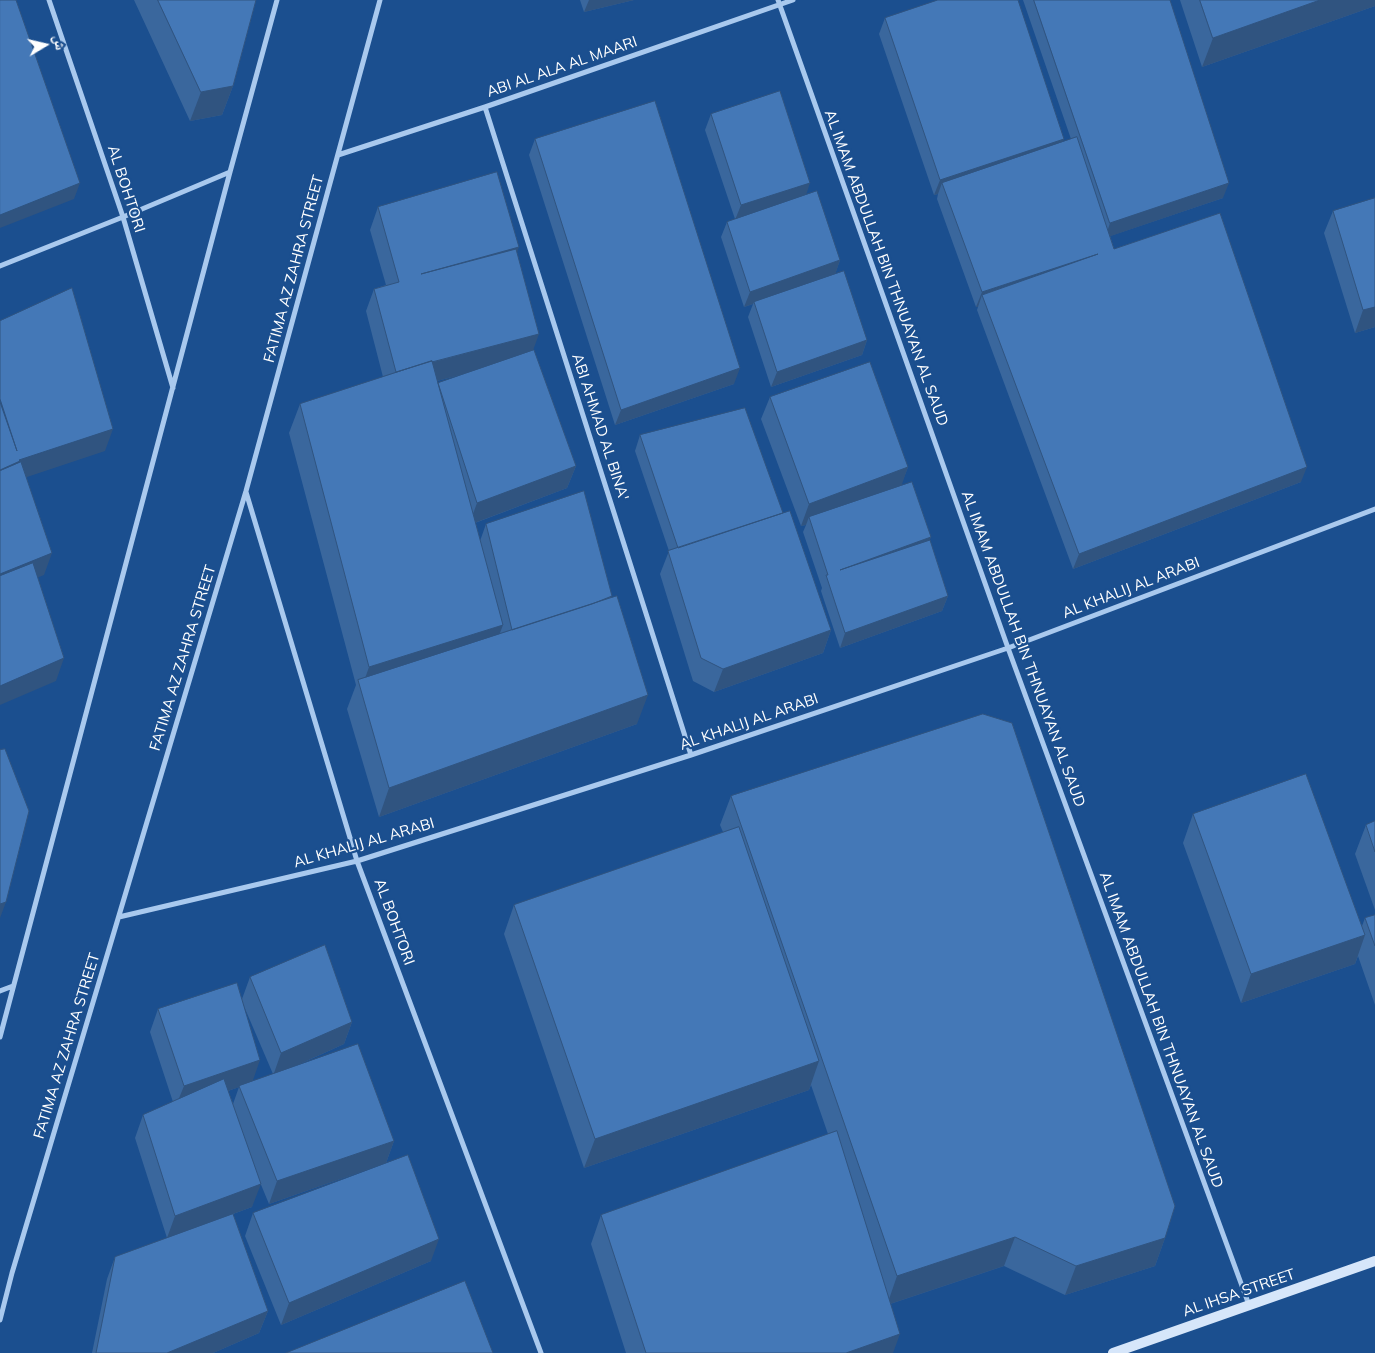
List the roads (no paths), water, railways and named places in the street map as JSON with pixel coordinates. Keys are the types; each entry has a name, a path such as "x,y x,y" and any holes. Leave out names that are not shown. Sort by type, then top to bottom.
{"main road":[{"name":"AL IHSA STREET","path":"1113,1353 1375,1261"}],"street":[{"name":"AL BOHTORI","path":"49,0 123,218 173,388"},
{"path":"0,1038 277,0"},
{"name":"FATIMA AZ ZAHRA STREET","path":"0,1320 12,1273 246,491 380,0"},
{"name":"ABI AL ALA AL MAARI","path":"338,155 485,107 778,2 793,0"},
{"name":"AL IMAM ABDULLAH BIN THNUAYAN AL SAUD","path":"778,2 1008,648 1249,1305"},
{"name":"ABI AHMAD AL BINA'","path":"485,107 691,755"},
{"path":"0,266 123,218 230,172"},
{"name":"AL BOHTORI","path":"246,491 358,861 541,1353"},
{"name":"AL KHALIJ AL ARABI","path":"119,917 358,861 691,755 1008,648 1375,509"},
{"path":"0,991 13,986"}]}
